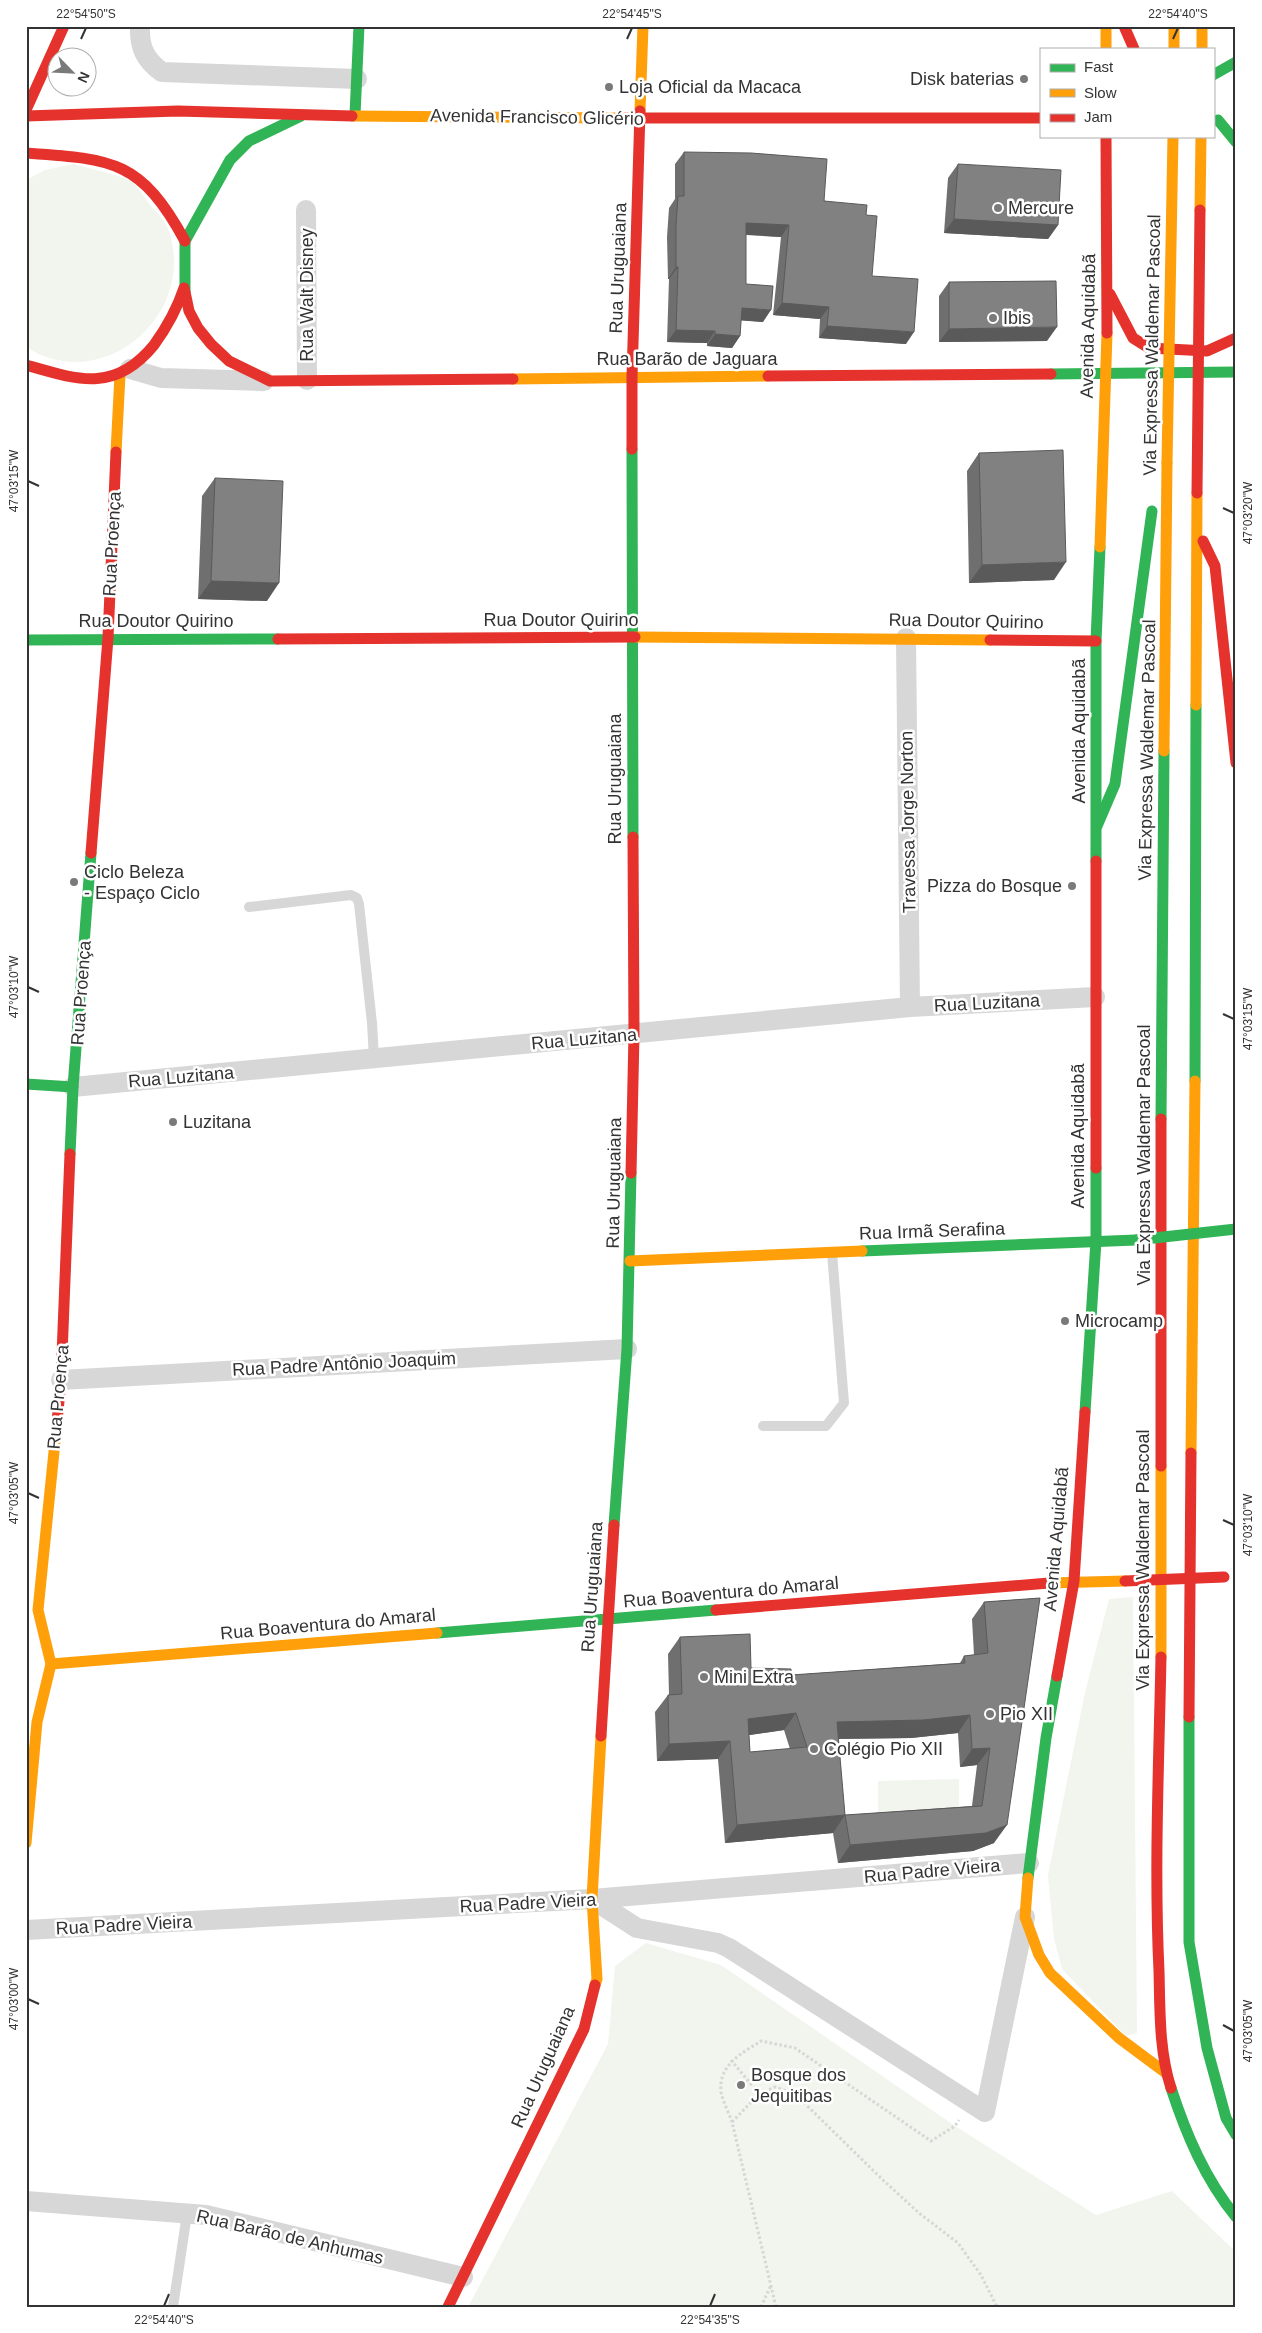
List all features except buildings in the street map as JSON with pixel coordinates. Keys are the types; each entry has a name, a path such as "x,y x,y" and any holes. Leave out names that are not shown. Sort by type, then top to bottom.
{"main road":[{"path":"29,114 64,26"},
{"path":"355,115 359,26"},
{"name":"Rua Uruguaiana","path":"448,2307 584,2029 597,1979 592,1900 607,1620 627,1349 630,1261 634,1034 632,377 643,26"},
{"path":"1106,26 1106,48"},
{"path":"1111,48 1114,26"},
{"path":"1124,26 1134,48"},
{"path":"1174,26 1174,48"},
{"path":"1202,26 1202,48"},
{"path":"1214,74 1236,62"},
{"name":"Avenida Francisco Glicério","path":"29,114 178,111 301,116 1040,118"},
{"path":"270,381 229,361 198,328 188,311 184,288 185,241 230,160 249,141 301,116"},
{"path":"1216,120 1236,121"},
{"path":"1216,120 1236,142"},
{"name":"Avenida Aquidabã","path":"1106,138 1108,288 1096,641 1096,1241 1074,1581 1046,1738 1029,1863 1025,1917 1039,1955 1050,1973 1118,2038 1166,2073"},
{"name":"Via Expressa Waldemar Pascoal","path":"1173,138 1167,463 1160,1219 1162,1556 1157,1932 1160,2034 1166,2073 1186,2134 1219,2196 1236,2217"},
{"path":"1201,138 1197,493 1194,1223 1189,1600 1189,1942 1198,2002 1211,2066 1226,2118 1236,2136"},
{"path":"27,153 75,156 110,162 131,172 151,188 163,202 185,241"},
{"path":"26,365 83,379 125,372 163,332 174,314 184,288"},
{"path":"1108,288 1123,322 1133,338 1149,348 1207,352 1236,338"},
{"name":"Rua Proença","path":"26,1754 37,1722 51,1664 38,1610 61,1380 73,1087 108,638 125,372"},
{"name":"Rua Barão de Jaguara","path":"270,381 1236,372"},
{"path":"1097,826 1115,784 1152,513 1167,480"},
{"path":"1197,528 1215,566 1236,763"},
{"name":"Rua Doutor Quirino","path":"26,640 108,638 632,637 1096,641"},
{"path":"26,1084 73,1087"},
{"name":"Rua Irmã Serafina","path":"630,1261 1136,1240 1236,1229"},
{"name":"Rua Boaventura do Amaral","path":"51,1664 1074,1581 1230,1577"},
{"name":"Rua Proença","path":"30,1627 38,1610"},
{"name":"Rua Proença","path":"26,1843 37,1722"}],"street":[{"path":"140,26 139,40 144,55 152,66 162,72 357,79"},
{"name":"Rua Walt Disney","path":"306,210 307,380"},
{"path":"125,372 160,378 270,381"},
{"name":"Travessa Jorge Norton","path":"906,638 910,1007"},
{"name":"Rua Luzitana","path":"73,1087 910,1007 1095,997"},
{"name":"Rua Padre Antônio Joaquim","path":"61,1380 627,1349"},
{"name":"Rua Padre Vieira","path":"26,1930 592,1900 1029,1863"},
{"path":"592,1900 637,1928 718,1943 729,1948 984,2112 1025,1917"},
{"name":"Rua Barão de Anhumas","path":"26,2200 206,2215 463,2277"}],"lane":[{"path":"249,907 350,895 357,898 372,1023 374,1058"},
{"path":"763,1426 826,1426 844,1403 832,1253"},
{"path":"173,2307 187,2214"}],"path":[{"path":"776,2307 732,2122 721,2093 723,2076 731,2060 762,2041 795,2048 931,2141 955,2126"},
{"path":"731,2060 759,2094"},
{"path":"732,2122 759,2094 775,2087 795,2094 919,2213 958,2243 982,2275 997,2307"},
{"path":"761,2307 771,2285"}],"shaded area":[{"path":"74,164 122,177 135,184 168,228 174,262 169,292 156,318 136,339 112,354 84,362 55,360 26,347 26,180 45,170"},
{"path":"1133,1597 1137,2033 1126,2036 1062,1969 1054,1939 1048,1875 1085,1693 1109,1599"},
{"path":"959,1779 959,1818 878,1820 878,1781"},
{"name":"Bosque dos Jequitibas","path":"646,1943 721,1965 955,2126 1096,2215 1172,2191 1236,2252 1236,2307 468,2307 608,2044 615,1966"}],"traffic: fast":[{"path":"355,115 359,26"},
{"path":"1214,74 1236,62"},
{"path":"185,292 185,241 230,160 249,141 301,116"},
{"path":"1218,120 1236,142"},
{"path":"1051,374 1236,372"},
{"path":"632,449 633,837"},
{"path":"1097,826 1115,784 1152,511"},
{"path":"1096,861 1096,641 1100,547"},
{"path":"26,640 278,639"},
{"path":"1195,1081 1196,705"},
{"path":"1161,1119 1164,751"},
{"path":"70,1154 73,1087 91,853"},
{"path":"26,1084 73,1087"},
{"path":"1085,1412 1096,1241 1096,1168"},
{"path":"614,1525 627,1349 631,1173"},
{"path":"1136,1240 1236,1229"},
{"path":"862,1251 1136,1240"},
{"path":"437,1633 716,1610"},
{"path":"1028,1878 1046,1738 1057,1676"},
{"path":"1189,1717 1189,1942 1207,2048 1226,2118 1236,2135"},
{"path":"1171,2088 1183,2122 1206,2172 1236,2217"}],"traffic: slow":[{"path":"640,111 643,26"},
{"path":"1106,26 1106,48"},
{"path":"1174,26 1174,48"},
{"path":"1202,26 1202,48"},
{"path":"352,116 618,118"},
{"path":"1167,463 1173,138"},
{"path":"1200,210 1201,138"},
{"path":"1100,547 1107,333"},
{"path":"116,452 120,375"},
{"path":"513,379 768,376"},
{"path":"1164,751 1167,463"},
{"path":"1196,705 1197,493"},
{"path":"635,637 990,640"},
{"path":"1191,1453 1195,1081"},
{"path":"630,1261 862,1251"},
{"path":"26,1843 37,1722 51,1664 38,1610 57,1422"},
{"path":"1161,1466 1161,1657"},
{"path":"1049,1583 1125,1581"},
{"path":"51,1664 437,1633"},
{"path":"595,1985 597,1979 592,1899 601,1736"},
{"path":"1028,1878 1025,1917 1039,1955 1050,1973 1119,2038 1166,2073"}],"traffic: jam":[{"path":"26,110 64,26"},
{"path":"1124,26 1134,48"},
{"path":"26,116 178,111 352,116"},
{"path":"632,449 632,377 640,111"},
{"path":"618,118 1040,118"},
{"path":"1106,138 1107,333"},
{"path":"26,153 81,158 103,162 122,169 138,179 154,194 169,214 185,241"},
{"path":"1197,493 1200,210"},
{"path":"26,365 62,375 95,379 125,370 139,360 154,345 171,318 184,288"},
{"path":"185,292 189,311 198,328 211,344 229,361 270,381 513,379"},
{"path":"1110,294 1133,338 1149,348 1207,351 1236,338"},
{"path":"768,376 1051,374"},
{"path":"91,853 108,638 116,452"},
{"path":"1203,541 1215,566 1236,763"},
{"path":"278,639 635,637"},
{"path":"990,640 1096,641"},
{"path":"631,1173 634,1034 633,837"},
{"path":"1096,861 1096,1168"},
{"path":"1161,1119 1161,1466"},
{"path":"57,1422 61,1380 70,1154"},
{"path":"1057,1676 1074,1581 1085,1412"},
{"path":"1189,1717 1191,1453"},
{"path":"601,1736 614,1525"},
{"path":"1125,1581 1224,1577"},
{"path":"716,1610 1049,1583"},
{"path":"1161,1657 1157,1893 1161,2030 1164,2060 1171,2088"},
{"path":"448,2307 584,2029 595,1985"}],"place":[{"name":"Disk baterias","path":"1024,79"},
{"name":"Loja Oficial da Macaca","path":"609,87"},
{"name":"Mercure","path":"998,208"},
{"name":"Ibis","path":"993,318"},
{"name":"Ciclo Beleza - Espaço Ciclo","path":"74,882"},
{"name":"Pizza do Bosque","path":"1072,886"},
{"name":"Luzitana","path":"173,1122"},
{"name":"Microcamp","path":"1065,1321"},
{"name":"Mini Extra","path":"704,1677"},
{"name":"Pio XII","path":"990,1714"},
{"name":"Colégio Pio XII","path":"814,1749"},
{"name":"Bosque dos Jequitibas","path":"741,2085"}]}
